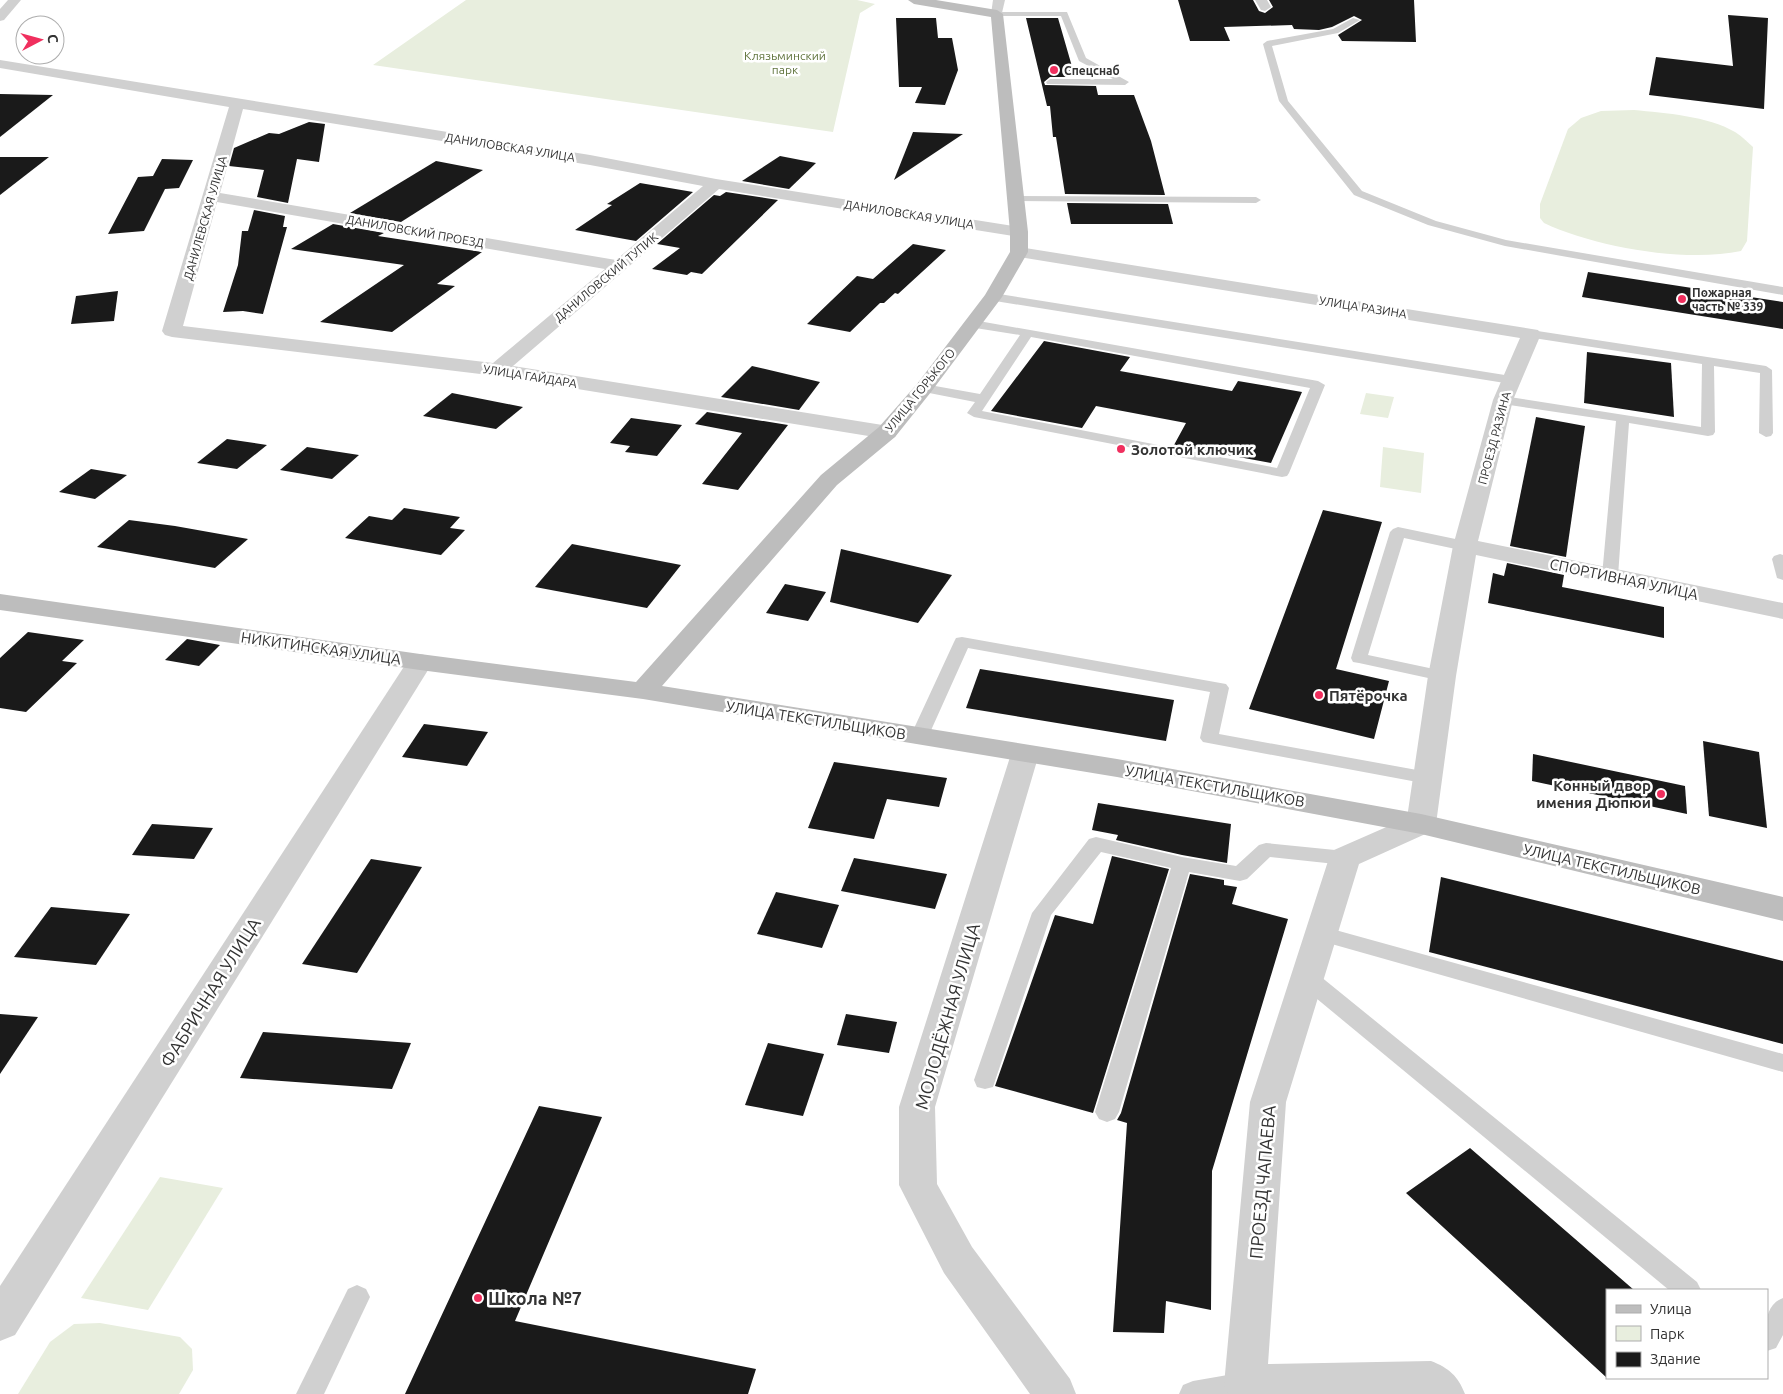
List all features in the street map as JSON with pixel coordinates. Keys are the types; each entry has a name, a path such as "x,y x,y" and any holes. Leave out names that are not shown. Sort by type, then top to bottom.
{"street":[{"path":"0,17 15,0"},
{"path":"914,0 998,7 1019,242"},
{"name":"ДАНИЛОВСКАЯ УЛИЦА","path":"0,64 590,160 1019,242"},
{"name":"ДАНИЛЕВСКАЯ УЛИЦА","path":"172,331 237,104"},
{"name":"ДАНИЛОВСКИЙ ТУПИК","path":"497,370 716,184"},
{"name":"ДАНИЛОВСКИЙ ПРОЕЗД","path":"211,196 619,266"},
{"name":"УЛИЦА ГОРЬКОГО","path":"643,691 829,480 887,432 924,388 993,297 1019,242"},
{"name":"УЛИЦА РАЗИНА","path":"1019,242 1531,334"},
{"name":"УЛИЦА ГАЙДАРА","path":"172,331 497,370 887,432"},
{"name":"ПРОЕЗД РАЗИНА","path":"1422,824 1442,676 1465,546 1507,390 1531,334"},
{"name":"СПОРТИВНАЯ УЛИЦА","path":"1465,546 1783,611"},
{"name":"НИКИТИНСКАЯ УЛИЦА","path":"0,602 420,662 643,691"},
{"name":"ФАБРИЧНАЯ УЛИЦА","path":"0,1322 420,662"},
{"name":"УЛИЦА ТЕКСТИЛЬЩИКОВ","path":"643,691 1117,768 1422,824 1783,909"},
{"name":"МОЛОДЁЖНАЯ УЛИЦА","path":"1025,754 917,1107 918,1185 958,1260 1055,1394"},
{"path":"1345,858 1422,824"},
{"name":"ПРОЕЗД ЧАПАЕВА","path":"1245,1385 1268,1102 1345,858"},
{"path":"1245,1385 1438,1387"}],"lane":[{"path":"998,7 1064,14 1082,60 1125,82 1050,82"},
{"path":"1356,20 1335,32 1267,44 1284,101 1358,193 1432,223 1504,243 1783,291"},
{"path":"1016,199 1256,200"},
{"path":"993,297 1507,390 1623,418 1708,432 1708,361"},
{"path":"972,324 1028,332 1318,385 1282,473 974,413 1028,332"},
{"name":"УЛИЦА РАЗИНА","path":"1531,334 1766,370 1766,434"},
{"path":"924,388 983,399"},
{"path":"1610,576 1623,418"},
{"path":"1442,676 1359,658 1398,532 1465,546"},
{"path":"1780,559 1783,575"},
{"path":"919,737 962,642 1220,688 1208,738 1428,778"},
{"path":"985,1080 1042,912 1096,844 1182,864 1240,874 1266,850 1345,858"},
{"path":"1107,1112 1182,864"},
{"path":"1321,934 1783,1063"},
{"path":"1307,978 1687,1289"},
{"path":"310,1394 357,1297"},
{"path":"1768,1337 1783,1310"},
{"path":"1193,1394 1245,1385"}],"green space":[{"name":"Клязьминский парк","path":"466,0 857,0 875,4 860,13 833,132 373,65"},
{"path":"1634,110 1686,116 1712,122 1735,132 1753,147 1747,241 1741,251 1719,254 1668,254 1614,246 1565,232 1544,223 1540,218 1540,204 1568,129 1581,118 1601,111"},
{"path":"1366,393 1394,397 1388,418 1360,414"},
{"path":"1383,447 1424,453 1421,493 1380,487"},
{"path":"160,1177 223,1188 148,1310 81,1298"},
{"path":"100,1323 180,1337 192,1349 193,1370 179,1394 18,1394 50,1342 74,1324"}],"building":[{"path":"1178,0 1253,0 1259,11 1265,13 1273,7 1269,0 1414,0 1416,42 1342,41 1338,35 1362,20 1354,16 1332,27 1319,30 1294,29 1292,25 1224,27 1230,41 1190,41"},
{"path":"1728,15 1768,18 1764,109 1649,95 1656,57 1733,66"},
{"path":"896,18 936,18 938,38 952,38 958,70 945,105 915,103 922,87 899,87"},
{"path":"1026,18 1058,18 1073,70 1091,70 1093,77 1050,77 1044,82 1045,85 1096,86 1098,95 1134,95 1151,141 1165,195 1065,194 1056,137 1053,137 1050,106 1047,106"},
{"path":"0,94 53,95 0,137"},
{"path":"309,122 325,124 319,162 297,159 288,203 257,197 264,170 229,166 234,148 269,133 279,134"},
{"path":"913,132 963,134 894,180"},
{"path":"780,156 816,163 789,189 742,181"},
{"path":"0,157 49,157 0,195"},
{"path":"162,159 193,160 179,188 165,189 144,231 108,234 138,177 153,176"},
{"path":"436,161 483,170 401,222 350,213"},
{"path":"640,183 693,192 636,241 575,230 612,205 607,204"},
{"path":"726,192 778,200 702,274 691,272 687,275 652,269 680,248 657,244 714,195 720,196"},
{"path":"1067,203 1168,204 1173,224 1071,224"},
{"path":"254,210 285,216 283,227 287,227 263,314 243,311 223,312 238,265 242,231 248,231"},
{"path":"333,224 384,233 378,236 482,252 437,284 455,286 392,332 320,322 404,265 291,249"},
{"path":"913,244 946,250 898,294 895,293 884,303 880,303 850,332 807,324 857,276 873,279"},
{"name":"Пожарная часть № 339","path":"1588,272 1783,302 1783,329 1582,297"},
{"path":"118,291 114,321 71,324 76,296"},
{"path":"1044,341 1130,357 1120,371 1232,391 1238,381 1302,392 1271,463 1174,445 1186,423 1096,406 1082,428 991,411"},
{"path":"1587,352 1671,363 1674,417 1584,403"},
{"path":"752,366 820,382 799,410 721,397"},
{"path":"452,393 523,407 496,429 423,416"},
{"path":"707,412 788,425 738,490 702,484 742,433 695,424"},
{"path":"1536,417 1585,426 1566,557 1510,546"},
{"path":"631,418 682,425 657,456 625,452 630,446 610,443"},
{"path":"227,439 267,445 237,469 197,463"},
{"path":"307,447 359,455 332,479 280,470"},
{"path":"91,469 127,475 95,499 59,492"},
{"path":"404,508 460,517 450,528 465,530 441,555 345,538 369,516 392,520"},
{"path":"1323,510 1382,522 1336,669 1389,681 1374,739 1249,709"},
{"path":"129,520 248,539 215,568 97,547"},
{"path":"572,544 681,565 647,608 535,587"},
{"path":"841,549 952,575 918,623 830,602"},
{"path":"1507,563 1564,575 1562,587 1664,607 1664,638 1488,603 1493,573 1504,576"},
{"path":"785,584 826,592 808,621 766,613"},
{"path":"28,632 84,640 62,661 77,663 26,712 0,708 0,658"},
{"path":"187,639 220,645 199,666 165,660"},
{"path":"980,669 1174,700 1166,741 966,708"},
{"path":"424,724 488,732 467,766 402,757"},
{"path":"1703,741 1759,752 1767,828 1709,816"},
{"path":"1533,754 1685,786 1687,814 1532,781"},
{"path":"834,762 947,778 939,807 887,799 874,839 808,828"},
{"path":"1098,803 1231,824 1227,863 1116,840 1118,835 1092,830"},
{"path":"152,824 213,828 194,859 132,855"},
{"path":"1112,856 1169,869 1093,1113 995,1086 1055,915 1093,924"},
{"path":"854,858 947,874 935,909 841,891"},
{"path":"371,859 422,867 357,973 302,964"},
{"path":"1190,874 1224,880 1224,885 1237,887 1232,904 1288,919 1212,1171 1211,1310 1166,1301 1164,1333 1113,1332 1127,1123 1117,1120 1121,1113"},
{"path":"1441,877 1783,961 1783,1044 1429,952"},
{"path":"776,892 839,905 822,948 757,934"},
{"path":"51,907 130,914 96,965 14,957"},
{"path":"0,1014 38,1017 0,1074"},
{"path":"846,1014 897,1022 889,1053 837,1045"},
{"path":"263,1032 411,1043 392,1089 240,1078"},
{"path":"768,1043 824,1054 803,1116 745,1105"},
{"path":"539,1106 602,1117 515,1321 756,1369 748,1394 405,1394"},
{"path":"1470,1148 1633,1289 1606,1289 1606,1377 1406,1193"}],"place":[{"name":"Спецснаб","path":"1054,70"},
{"name":"Пожарная часть № 339","path":"1682,299"},
{"name":"Золотой ключик","path":"1121,449"},
{"name":"Пятёрочка","path":"1319,695"},
{"name":"Конный двор имения Дюпюи","path":"1661,794"},
{"name":"Школа №7","path":"478,1298"}]}
